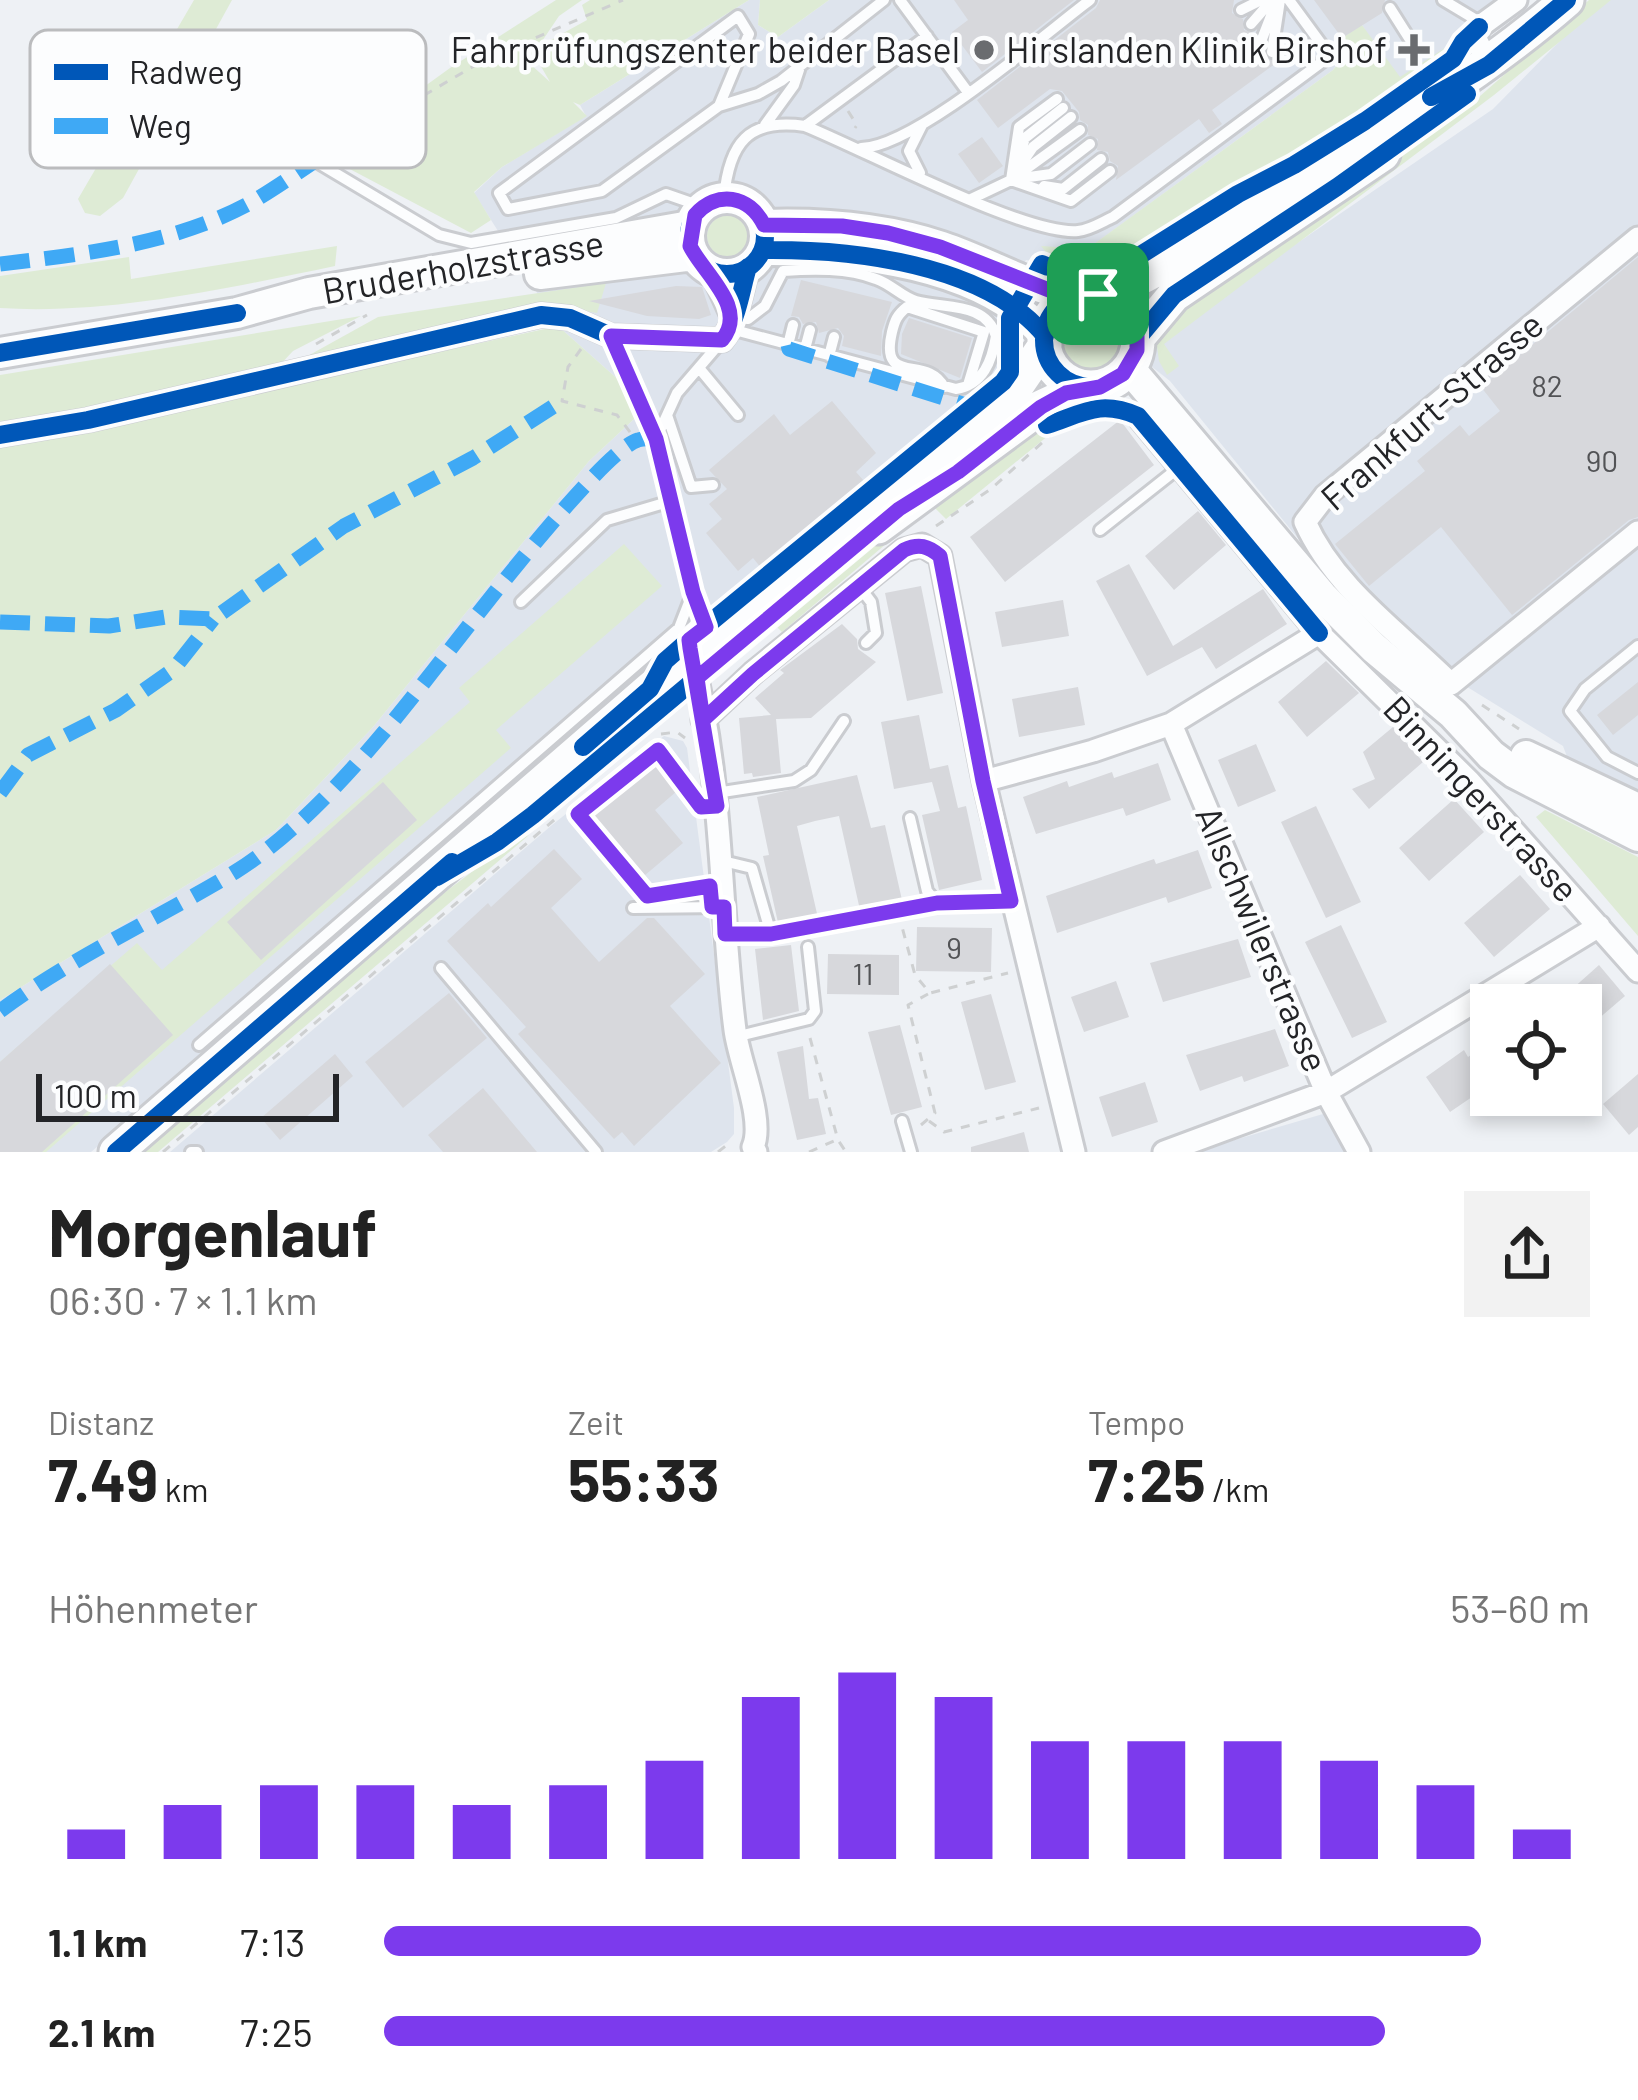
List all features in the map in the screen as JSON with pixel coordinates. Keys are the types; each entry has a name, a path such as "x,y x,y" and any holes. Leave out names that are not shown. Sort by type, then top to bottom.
{"main road":[{"path":"116,1152 437,877 533,815 694,667 1019,383 1045,340 1051,317 1087,295 1122,288 1324,167 1489,65 1568,0"},
{"path":"694,667 1041,407 1084,387 1100,387 1134,353 1174,295 1463,98 1489,65"},
{"path":"758,247 749,204 724,198 703,206 696,238 723,274 758,247 842,226 940,247 1054,292 1087,295 1124,307 1134,353 1322,596 1374,648 1557,773 1638,809"},
{"name":"Bruderholzstrasse","path":"0,353 237,313 312,309 662,256 696,238"},
{"path":"758,247 845,252 935,272 1016,307 1045,340 1058,373 1084,387"},
{"path":"1452,699 1491,755 1515,773 1638,836"}],"street":[{"path":"1489,65 1476,39 1480,27 1516,0"},
{"path":"696,238 728,328"},
{"name":"Frankfurt-Strasse","path":"1452,699 1319,553 1306,522 1324,496 1638,238"},
{"path":"728,328 758,247"},
{"path":"0,435 88,420 541,315 570,318 604,332 728,328"},
{"name":"Binningerstrasse","path":"1138,416 1319,633 1469,781 1638,970"},
{"path":"1452,699 1638,532"},
{"path":"703,720 914,545 940,556 983,781 1074,1152"},
{"path":"983,781 1171,724 1319,633"},
{"path":"694,667 716,799 735,1037 757,1129 748,1147"},
{"name":"Allschwilerstrasse","path":"1171,724 1327,1092 1359,1152"},
{"path":"1164,1152 1327,1092 1599,926"}],"lane":[{"path":"719,106 749,34 738,16 499,193 508,208 602,191 719,106 758,94 800,67 884,0"},
{"path":"900,0 967,91"},
{"path":"858,148 885,145 924,122 1090,0"},
{"path":"1241,10 1261,0"},
{"path":"1251,24 1276,0"},
{"path":"1262,39 1276,0"},
{"path":"1272,52 1276,0"},
{"path":"764,125 805,126 971,199 1053,230 1082,231 1113,217 1330,56 1289,0"},
{"path":"1443,0 1480,27"},
{"path":"1390,8 1409,38"},
{"path":"805,126 927,36"},
{"path":"724,198 731,154 764,125 794,85 800,67"},
{"path":"1011,180 1025,138 1064,108"},
{"path":"923,177 909,151 924,122"},
{"path":"971,199 1011,180 1080,130"},
{"path":"1011,180 1051,173 1090,144"},
{"path":"1011,180 1063,189 1101,159"},
{"path":"327,168 439,235 471,243 616,218 666,194 696,238"},
{"path":"1011,180 1071,201 1110,171"},
{"path":"656,439 677,393 728,328 765,306 783,271 823,276 849,272 894,287 909,299 970,310 988,320 995,344 986,372 967,387 944,387 728,328"},
{"path":"845,290 849,272"},
{"path":"944,387 936,376 896,364 887,352 895,316 907,307 984,332 967,387"},
{"path":"788,345 793,325"},
{"path":"805,349 810,330"},
{"path":"199,1045 679,628 693,592 656,439 604,332"},
{"path":"830,356 834,337"},
{"path":"699,368 738,415"},
{"path":"667,415 691,487 712,485"},
{"path":"1100,530 1181,466"},
{"path":"521,602 607,520 671,501"},
{"path":"859,586 871,602 876,633 866,643"},
{"path":"1638,646 1585,689 1570,711 1607,758 1638,773"},
{"path":"771,934 752,868 723,871 647,896 578,814 658,750 701,807 716,799 794,781 811,770 844,721"},
{"path":"910,818 927,891 937,903 1011,901"},
{"path":"633,908 724,907"},
{"path":"735,1037 809,1019 815,1011 808,947"},
{"path":"442,968 596,1152"},
{"path":"902,1121 911,1152"}],"path":[{"path":"426,93 484,60 623,0"},
{"path":"314,346 367,315"},
{"path":"604,332 568,367 562,401 617,415 636,440"},
{"path":"936,526 964,511 1032,455 1054,435 1056,422 1004,458 958,472"},
{"path":"1452,699 1513,725"},
{"path":"650,743 661,734 677,732 691,747"},
{"path":"163,1152 571,806"},
{"path":"771,934 937,903"},
{"path":"897,910 915,976 929,993"},
{"path":"907,1137 935,1113 908,1005 929,993 1027,968"},
{"path":"810,1036 838,1140 846,1152"},
{"path":"927,1120 944,1132 1060,1102"},
{"path":"809,1152 838,1140"},
{"path":"718,1152 748,1147"}],"shaded area":[{"path":"749,0 760,0 758,25 778,37 829,0 1497,0 1447,56 1403,89 1362,25 1333,70 1086,250 1062,266 1026,260 994,312 1004,329 1001,367 993,383 739,595 732,588 709,607 692,631 662,657 655,673 91,1152 0,1152 0,1000 276,830 373,727 589,461 648,406 558,326 474,193 502,167 586,116 580,105"},
{"path":"1600,0 1638,0 1638,791 1569,762 1563,746 1370,627 1170,381 1142,359 1163,335 1493,109"},
{"path":"664,736 683,741 687,748 734,1108 734,1134 727,1142 711,1152 170,1152 552,825"},
{"path":"1323,1114 1348,1152 1194,1152"}],"green space":[{"path":"194,0 232,0 215,30 177,30"},
{"path":"556,0 582,0 559,16 528,62 550,82 539,63 549,41 587,20 582,5 590,0 749,0 580,105 573,102 587,116 502,167 474,192 491,220 471,233 348,168 426,168 426,85"},
{"path":"760,0 829,0 778,37 758,25"},
{"path":"1589,0 1611,0 1494,95 1164,344 1179,366 1167,375 1156,339 1175,308 1462,112"},
{"path":"1362,25 1400,77 1451,44 1438,61 1380,103 1213,197 1145,244 1102,259 1056,264 1041,246 1087,249 1333,70 1347,53 1342,38"},
{"path":"96,168 140,168 123,198 100,216 85,213 78,199"},
{"path":"728,215 743,221 749,236 743,251 728,257 713,251 707,236 713,221"},
{"path":"337,246 335,266 211,291 126,304 0,308 0,276 129,257 131,279"},
{"path":"606,283 597,313 542,304 295,363 378,317"},
{"path":"1091,306 1115,316 1125,340 1115,364 1091,374 1067,364 1057,340 1067,316"},
{"path":"361,316 293,351 278,367 0,429 0,375"},
{"path":"558,326 648,406 589,461 373,727 276,830 0,1000 0,448"},
{"path":"1042,418 1049,435 946,519 932,505 782,632 775,625 906,517"},
{"path":"624,544 662,586 496,730 511,748 46,1152 0,1152 0,1062 137,943 162,970 470,702 459,688"},
{"path":"1545,810 1638,857 1638,936 1536,817"},
{"path":"529,835 158,1152 134,1152 403,924 514,840"}],"building":[{"name":"Fahrprüfungszenter beider Basel","path":"954,0 1074,0 982,72 952,32 968,20"},
{"path":"1100,0 1234,0 1232,13 1243,19 1244,30 1254,33 1254,44 1263,49 1265,59 1279,61 1212,110 1222,124 1209,133 1199,119 1116,180 1118,166 1110,161 1108,152 1097,150 1098,139 1088,135 1088,125 1062,91 1050,89 998,128 977,100 1096,8"},
{"path":"1314,0 1385,0 1382,13 1342,38"},
{"path":"982,137 1003,166 979,183 958,154"},
{"path":"1638,257 1638,517 1512,615 1441,527 1369,586 1335,544 1425,471 1417,461 1460,425 1469,436 1500,411 1481,387"},
{"path":"801,280 892,302 882,331 881,356 842,346 844,336 838,328 819,333 816,322 803,324 799,317 791,316"},
{"path":"676,286 702,287 711,315 699,319 647,316 589,301"},
{"path":"909,318 972,338 960,378 901,354"},
{"path":"832,401 876,453 856,472 865,482 762,569 753,558 738,571 706,533 722,519 709,504 727,489 709,470 774,414 790,435"},
{"path":"1120,420 1154,465 1005,582 970,537"},
{"path":"1198,511 1226,545 1174,590 1145,556"},
{"path":"1129,564 1173,646 1263,589 1287,624 1216,669 1202,647 1147,676 1096,581"},
{"path":"921,586 943,693 907,701 885,593"},
{"path":"1063,600 1069,636 1002,647 995,612"},
{"path":"842,624 857,639 858,649 876,662 811,718 776,719 781,773 744,774 739,718 771,715 755,698 784,673 780,670"},
{"path":"1326,661 1359,693 1307,737 1278,702"},
{"path":"1638,682 1638,715 1613,735 1597,715"},
{"path":"1078,687 1085,725 1019,737 1012,699"},
{"path":"919,715 930,769 948,765 958,808 966,806 982,880 939,890 922,815 940,811 932,782 894,789 881,722"},
{"path":"1393,727 1423,762 1369,809 1352,789 1375,779 1363,752"},
{"path":"1256,744 1276,791 1238,807 1218,760"},
{"path":"1158,763 1171,800 1126,816 1123,808 1036,834 1023,797 1067,781 1069,787"},
{"path":"657,764 677,791 655,810 683,843 644,876 592,816"},
{"path":"857,775 871,828 885,825 902,900 860,910 839,816 815,821 797,826 818,918 779,927 763,856 769,855 757,797"},
{"path":"383,782 417,820 261,960 227,922"},
{"path":"1454,799 1484,832 1429,881 1399,848"},
{"path":"1316,806 1361,902 1326,918 1281,822"},
{"path":"554,849 582,879 551,908 599,962 647,918 654,918 705,974 670,1006 721,1063 634,1146 622,1132 614,1139 518,1034 526,1027 447,941"},
{"path":"1198,850 1212,888 1168,903 1166,897 1057,933 1046,896 1154,859 1156,864"},
{"path":"1520,875 1550,909 1494,957 1464,923"},
{"path":"1341,925 1387,1022 1352,1038 1305,942"},
{"path":"917,927 992,928 991,972 916,971"},
{"path":"1238,939 1251,977 1163,1002 1150,963"},
{"path":"791,945 799,1011 763,1020 755,949"},
{"path":"828,954 899,955 899,995 827,994"},
{"path":"110,964 173,1035 42,1152 0,1152 0,1062"},
{"path":"1599,965 1625,996 1602,1016 1602,984 1578,984"},
{"path":"1116,981 1129,1017 1084,1032 1071,997"},
{"path":"449,993 487,1038 403,1108 365,1062"},
{"path":"991,994 1016,1082 985,1090 961,1002"},
{"path":"900,1025 922,1107 891,1115 868,1032"},
{"path":"1275,1029 1289,1066 1200,1091 1186,1055"},
{"path":"803,1046 809,1099 818,1098 826,1134 797,1140 777,1052"},
{"path":"1464,1050 1470,1098 1450,1112 1426,1077"},
{"path":"335,1054 353,1076 280,1140 261,1118"},
{"path":"1638,1074 1638,1127 1629,1135 1603,1104"},
{"path":"1145,1082 1158,1122 1112,1137 1099,1097"},
{"path":"483,1088 537,1152 443,1152 428,1135"},
{"path":"1024,1132 1029,1152 971,1152 971,1147"}],"marked path":[{"path":"0,264 97,251 193,228 252,202 304,168"},
{"path":"788,345 972,407"},
{"path":"0,622 109,626 166,617 213,619 344,526 473,458 562,401"},
{"path":"0,1011 86,955 235,872 289,831 367,752 595,475 638,440 656,439"},
{"path":"0,793 28,755 116,710 173,670 213,619"}],"cycle path":[{"path":"1431,97 1489,65 1567,0"},
{"path":"691,655 689,640 1003,382 1010,372 1010,318 1042,264 1061,272 1131,261 1365,121 1453,59 1479,27"},
{"path":"1138,338 1174,295 1467,94"},
{"path":"727,198 754,209 765,236 754,263 727,274 700,263 689,236 700,209 727,198"},
{"path":"764,225 831,226 898,235 1075,296"},
{"path":"763,250 875,258 953,276 1019,311 1045,336"},
{"path":"0,435 88,420 541,315 570,318 611,336 722,340 735,315 748,267"},
{"path":"1091,293 1124,307 1138,340 1124,373 1091,387 1058,373 1044,340 1058,307 1091,293"},
{"path":"0,353 237,313"},
{"path":"437,877 533,815 899,509 1041,407 1084,387"},
{"path":"1047,425 1101,408 1138,416 1319,633"},
{"path":"583,747 650,689 665,661 689,640"},
{"path":"116,1152 452,862"}],"place":[{"name":"Fahrprüfungszenter beider Basel","path":"984,50"},
{"name":"Hirslanden Klinik Birshof","path":"1414,50"}],"route":[{"path":"737,199 749,204 764,225 842,226 888,233 940,247 1054,292 1098,294 1124,307 1137,329 1137,350 1123,374 1100,387 1066,393 1041,407 958,472 899,509 697,678 703,720 904,550 914,545 932,549 940,556 1011,901 937,903 771,934 725,934 724,907 712,907 710,886 647,896 578,814 658,750 701,807 717,806 689,640 706,627 656,439 611,336 722,340 731,329 732,316 711,270 690,246 695,215 713,200 737,199"}]}
